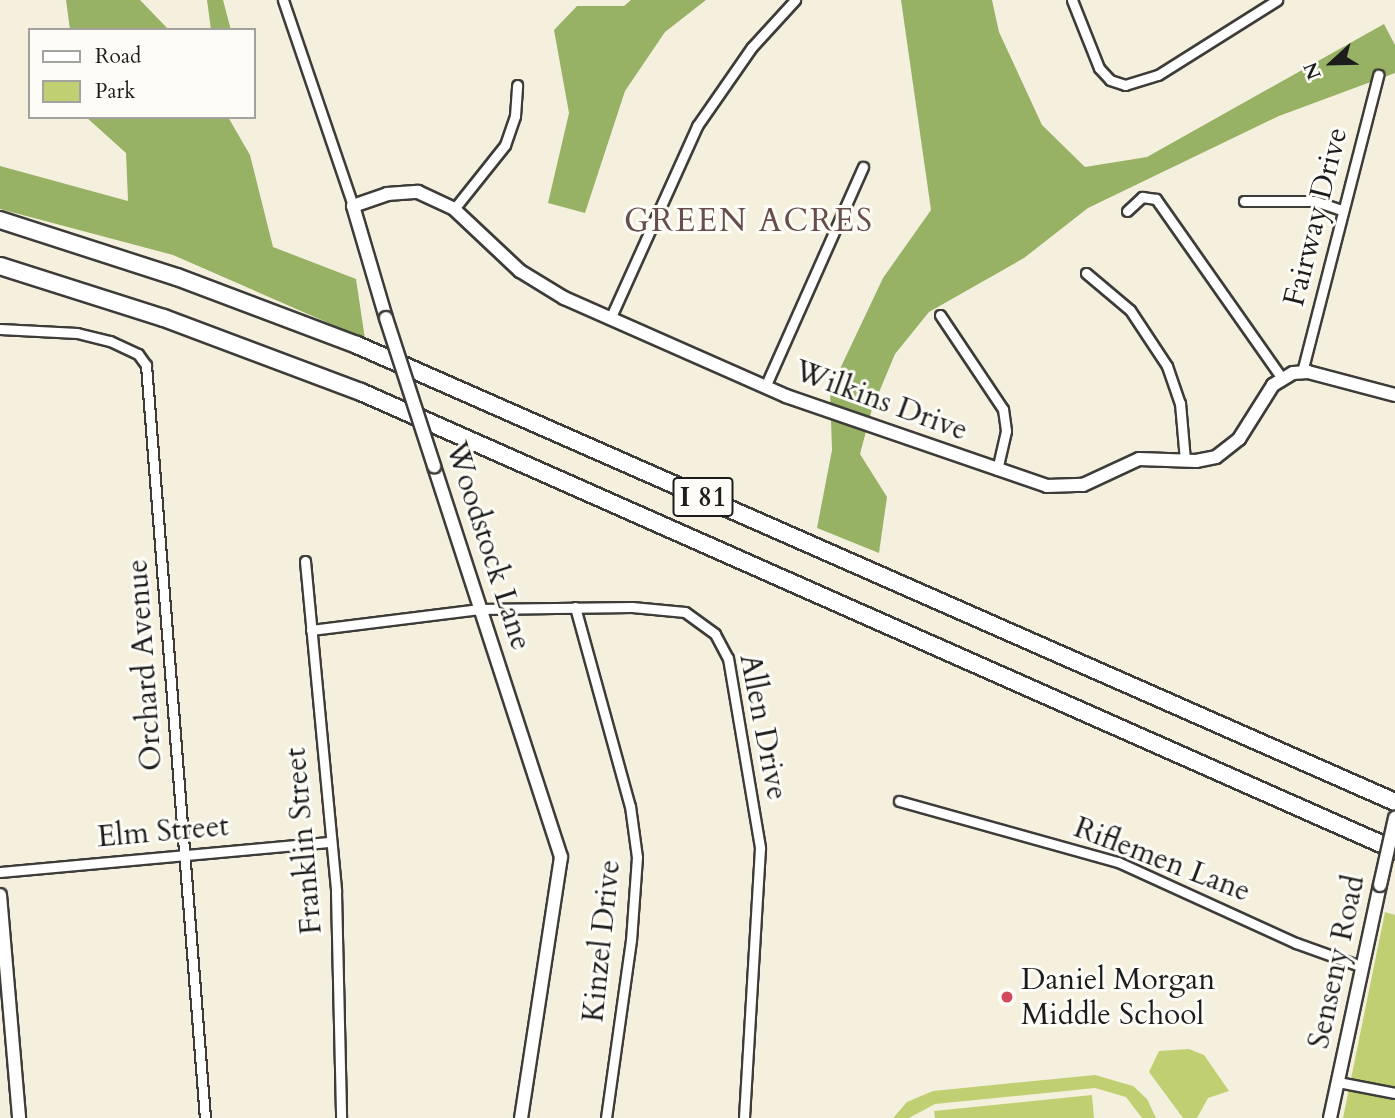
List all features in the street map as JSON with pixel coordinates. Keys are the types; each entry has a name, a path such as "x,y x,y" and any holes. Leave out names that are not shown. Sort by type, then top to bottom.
{"highway":[{"name":"I 81","path":"0,220 177,277 368,350 1395,802"},
{"name":"I 81","path":"0,266 164,317 361,392 1395,850"}],"street":[{"path":"610,319 696,126 752,47 795,0"},
{"path":"1072,0 1099,68 1110,80 1125,85 1158,75 1277,0"},
{"name":"Woodstock Lane","path":"285,1 561,857 521,1118"},
{"name":"Fairway Drive","path":"1302,372 1341,210 1378,75"},
{"path":"454,209 505,145 517,106 517,85"},
{"path":"765,387 863,167"},
{"name":"Wilkins Drive","path":"352,206 387,194 418,192 454,209 520,271 610,319 765,387 1047,486 1071,487 1139,459 1207,460 1233,446 1282,378"},
{"path":"1126,211 1142,197 1156,199 1282,378 1302,372 1395,395"},
{"path":"1244,201 1315,201 1341,210"},
{"path":"1086,273 1130,310 1167,366 1180,403 1185,460"},
{"path":"940,314 1003,409 1006,432 997,470"},
{"name":"Orchard Avenue","path":"0,329 77,333 110,341 138,354 146,365 205,1118"},
{"name":"Franklin Street","path":"305,561 336,892 341,1118"},
{"name":"Allen Drive","path":"311,629 480,608 575,607 685,612 715,634 728,658 760,848 744,1118"},
{"name":"Kinzel Drive","path":"575,607 630,806 636,857 632,927 606,1118"},
{"name":"Riflemen Lane","path":"899,801 1118,862 1296,943 1363,967"},
{"name":"Senseny Road","path":"1330,1118 1395,818"},
{"name":"Elm Street","path":"0,872 330,842"},
{"path":"0,895 19,1118"},
{"path":"1338,1082 1395,1093"}],"green space":[{"path":"66,0 140,0 167,28 70,28"},
{"path":"207,0 223,0 230,28 211,28"},
{"path":"631,0 706,0 665,32 625,91 585,213 548,203 569,113 554,30 577,6 624,6"},
{"path":"901,0 992,0 999,32 1042,125 1085,167 1147,157 1384,24 1395,45 1395,73 1279,116 1088,208 1024,258 929,312 895,354 872,409 860,454 887,497 879,553 817,528 832,450 830,390 883,278 931,210"},
{"path":"88,119 229,119 250,155 273,247 356,279 365,339 173,255 0,209 0,166 128,201 126,153"},
{"path":"1385,912 1395,915 1395,1118 1343,1118"},
{"path":"1189,1049 1204,1055 1229,1091 1208,1098 1197,1118 1183,1118 1149,1072 1159,1051"},
{"path":"1095,1075 1133,1086 1147,1099 1156,1118 1142,1118 1126,1097 1095,1088 935,1104 909,1118 893,1118 907,1102 933,1091"},
{"path":"1092,1095 1094,1118 935,1118 934,1111"}],"place":[{"name":"Daniel Morgan Middle School","path":"1007,997"}],"district":[{"name":"GREEN ACRES","path":"749,221"}]}
